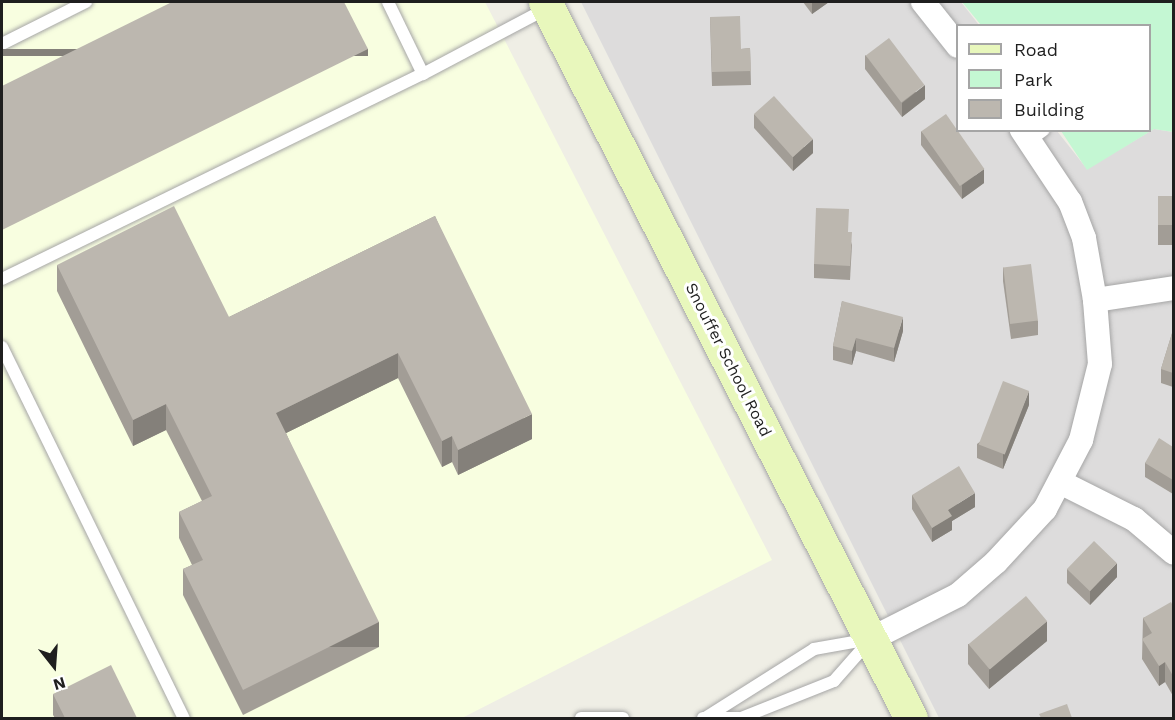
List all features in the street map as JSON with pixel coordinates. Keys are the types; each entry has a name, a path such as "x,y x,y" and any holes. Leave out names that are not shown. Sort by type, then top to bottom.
{"main road":[{"name":"Snouffer School Road","path":"552,4 911,718"}],"street":[{"path":"923,2 956,45"},
{"path":"871,639 958,595 996,562 1045,509 1081,440 1095,392 1100,364 1095,300 1084,238 1070,202 1032,134"},
{"path":"1095,300 1173,288"},
{"path":"1060,482 1134,519 1173,553"}],"lane":[{"path":"2,44 86,2"},
{"path":"388,2 423,74"},
{"path":"2,279 423,74 552,4"},
{"path":"2,347 183,718"},
{"path":"703,718 814,649 871,639"},
{"path":"703,718 740,718 834,681 871,639"},
{"path":"581,718 623,718"}],"shaded area":[{"path":"2,2 485,2 772,560 462,718 2,718"},
{"path":"581,2 961,2 978,24 956,24 956,132 1058,132 1087,169 1154,129 1173,132 1173,718 939,718"}],"green space":[{"path":"962,2 1173,2 1173,132 1154,129 1151,131 1151,24 980,24"},
{"path":"1062,132 1149,132 1087,170"}],"building":[{"path":"172,2 344,2 368,49 2,230 2,86"},
{"path":"740,16 741,49 750,48 751,71 712,72 710,17"},
{"path":"889,38 925,85 901,103 866,55"},
{"path":"774,96 813,139 793,157 754,114"},
{"path":"946,114 956,128 956,132 959,132 984,169 960,186 921,131"},
{"path":"1158,196 1173,196 1173,225 1158,225"},
{"path":"174,206 229,317 435,216 532,414 458,450 452,436 442,441 398,353 276,413 379,622 243,690 183,569 203,560 179,512 212,496 166,404 133,420 57,265"},
{"path":"816,208 849,209 848,232 852,232 850,266 814,264"},
{"path":"1031,264 1038,321 1010,324 1003,267"},
{"path":"842,301 903,317 894,348 856,338 852,351 833,346"},
{"path":"1173,330 1173,373 1161,369"},
{"path":"1003,381 1029,391 1005,455 979,444"},
{"path":"1159,438 1173,447 1173,480 1145,463"},
{"path":"959,466 975,493 948,510 952,516 932,528 912,495"},
{"path":"1094,541 1117,563 1090,591 1067,569"},
{"path":"1026,596 1047,621 990,669 969,644"},
{"path":"1171,602 1173,606 1173,676 1165,662 1159,666 1142,639 1152,633 1143,618"},
{"path":"111,665 137,718 65,718 53,694"},
{"path":"1067,704 1072,718 1041,718 1039,714"}]}
